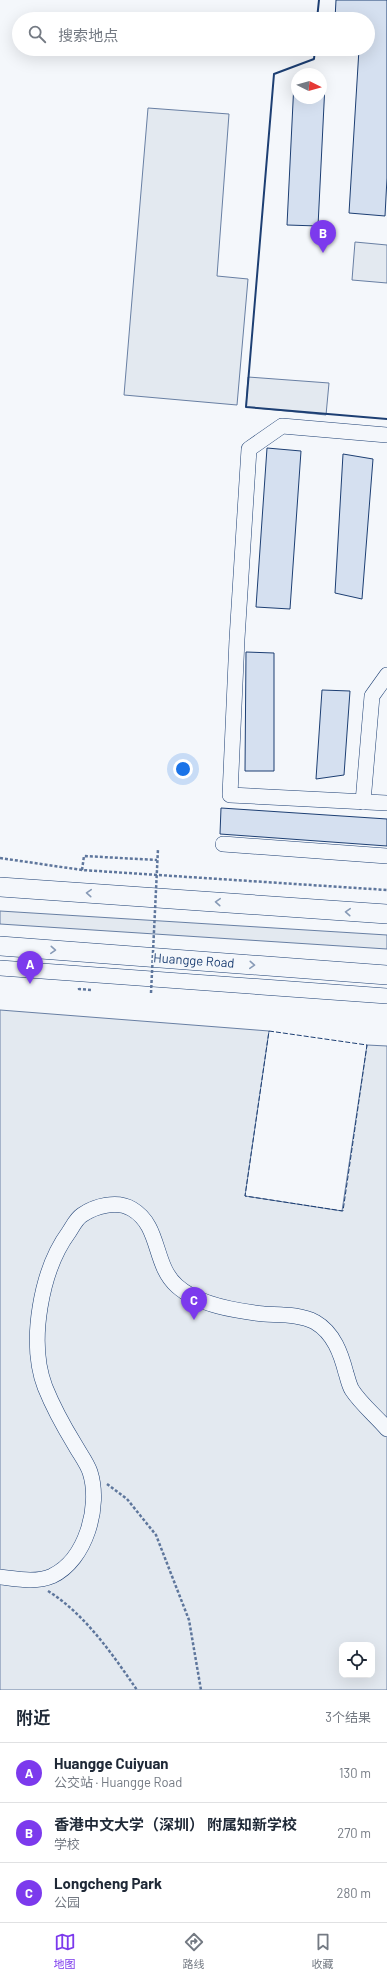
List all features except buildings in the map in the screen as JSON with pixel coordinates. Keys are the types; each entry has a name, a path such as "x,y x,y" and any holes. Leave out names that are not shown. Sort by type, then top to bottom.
{"main road":[{"path":"0,886 387,914"},
{"name":"Huangge Road","path":"0,946 387,975"}],"street":[{"path":"387,435 282,426 249,449 237,639 230,794 387,804"},
{"path":"363,802 372,696 387,675"},
{"path":"223,844 387,856"},
{"path":"0,968 387,996"},
{"path":"0,1577 29,1580 51,1576 74,1559 90,1524 93,1498 90,1471 56,1411 45,1386 38,1358 38,1327 48,1276 60,1244 80,1216 92,1209 107,1204 130,1207 142,1217 152,1232 166,1273 176,1285 186,1293 209,1303 234,1309 299,1317 316,1323 328,1333 340,1352 351,1389 387,1429"}],"path":[{"path":"151,993 158,849"},
{"path":"82,870 84,856 157,860"},
{"path":"0,858 82,870 387,890"},
{"path":"90,1471 127,1499 156,1535 189,1620 201,1690"},
{"path":"29,1580 59,1598 86,1624 124,1670 137,1690"}],"shaded area":[{"path":"148,108 229,114 217,276 248,279 237,405 124,395"},
{"path":"355,242 387,245 387,283 352,280"},
{"path":"248,377 329,383 326,415 246,407"},
{"path":"0,911 387,935 387,949 0,924"},
{"path":"0,1010 269,1031 245,1196 342,1211 367,1045 387,1046 387,1690 0,1690"}],"fence":[{"path":"269,1031 367,1045 343,1211 245,1196 269,1031"}],"wall":[{"path":"318,12 319,0"},
{"path":"314,56 314,59 274,74 246,407 387,419"}],"place":[{"name":"香港中文大学（深圳） 附属知新学校","path":"323,253"},
{"name":"Huangge Cuiyuan","path":"30,984"},
{"name":"Longcheng Park","path":"194,1320"}]}
